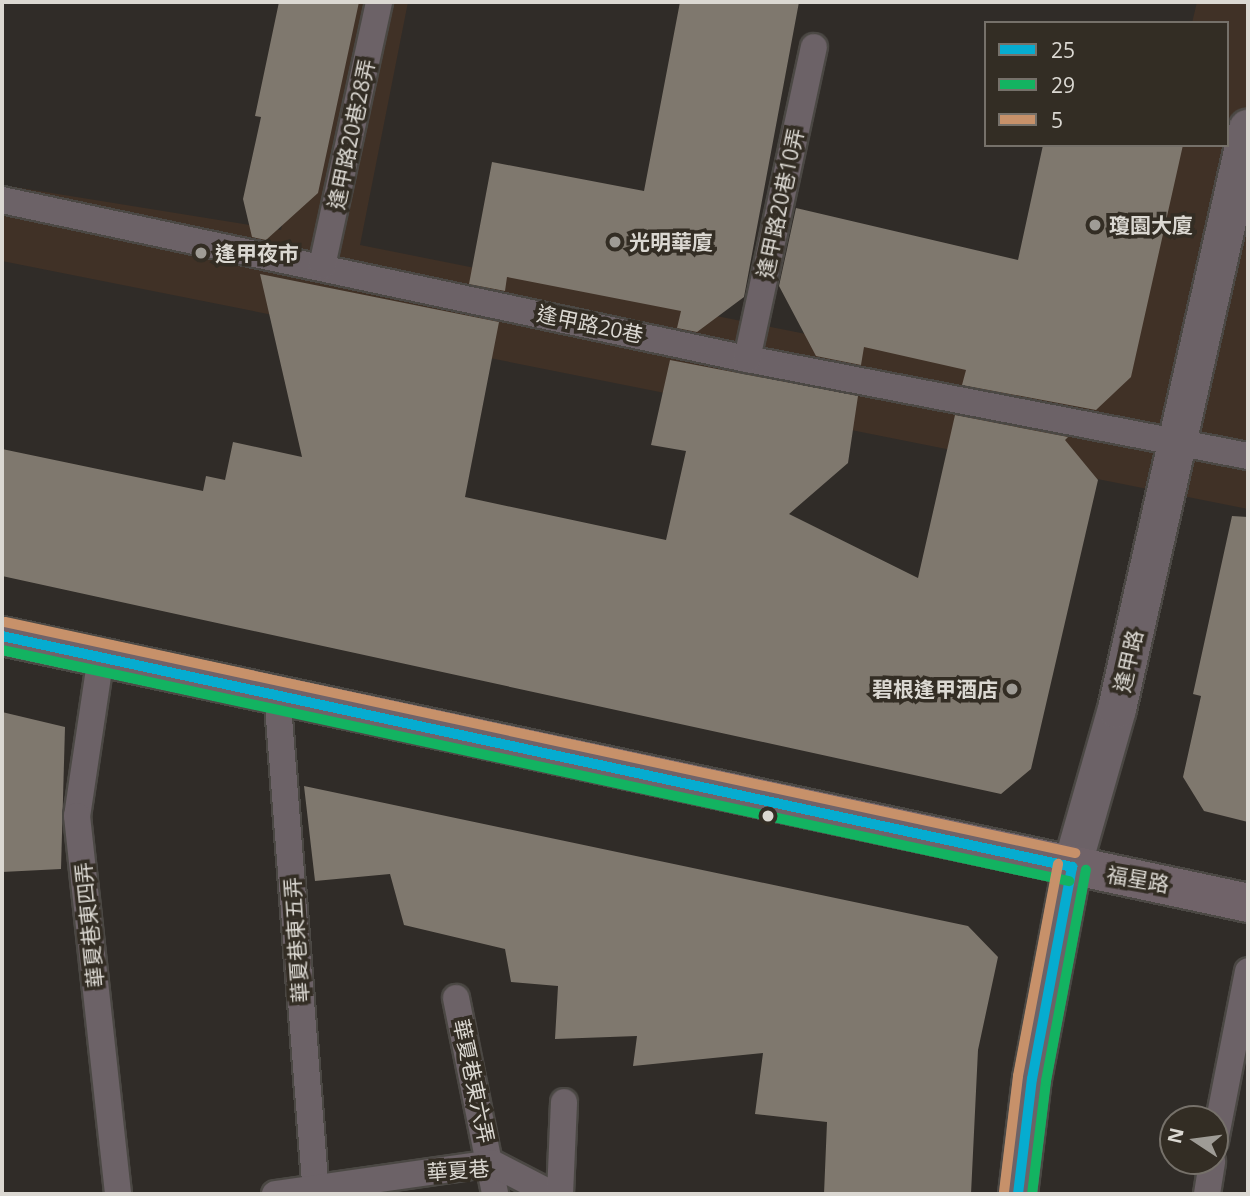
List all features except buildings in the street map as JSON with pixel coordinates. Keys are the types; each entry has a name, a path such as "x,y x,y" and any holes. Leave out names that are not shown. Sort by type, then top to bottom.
{"street":[{"name":"逢甲路","path":"1018,1194 1032,1079 1072,867 1116,709 1180,440 1248,130"},
{"name":"福星路","path":"2,636 277,692 1072,867 1248,903"}],"lane":[{"name":"逢甲路20巷28弄","path":"322,265 379,2"},
{"name":"逢甲路20巷10弄","path":"747,359 814,47"},
{"name":"逢甲路20巷","path":"2,200 322,265 747,359 1180,440 1248,456"},
{"name":"華夏巷東四弄","path":"101,656 77,816 118,1194"},
{"name":"華夏巷東五弄","path":"277,692 316,1191"},
{"path":"1222,1105 1248,971"},
{"name":"華夏巷東六弄","path":"456,998 492,1163 495,1194"},
{"path":"560,1194 564,1102"},
{"name":"華夏巷","path":"275,1194 316,1191 492,1163 552,1194"},
{"path":"1207,1194 1210,1175"}],"shaded area":[{"name":"逢甲夜市","path":"334,2 408,2 360,245 1102,393 1162,147 1229,147 1229,21 1192,21 1197,2 1248,2 1248,509 2,261 2,185 281,230"}],"transit line":[{"name":"5","path":"5,622 1075,853"},
{"name":"25","path":"2,636 1072,867"},
{"name":"29","path":"2,650 1069,881"},
{"name":"5","path":"1004,1192 1018,1076 1058,864"},
{"name":"25","path":"1018,1194 1032,1079 1072,867"},
{"name":"29","path":"1032,1194 1046,1081 1086,870"}],"place":[{"name":"瓊園大廈","path":"1095,225"},
{"name":"光明華廈","path":"615,242"},
{"name":"逢甲夜市","path":"201,253"},
{"name":"碧根逢甲酒店","path":"1012,689"}]}
